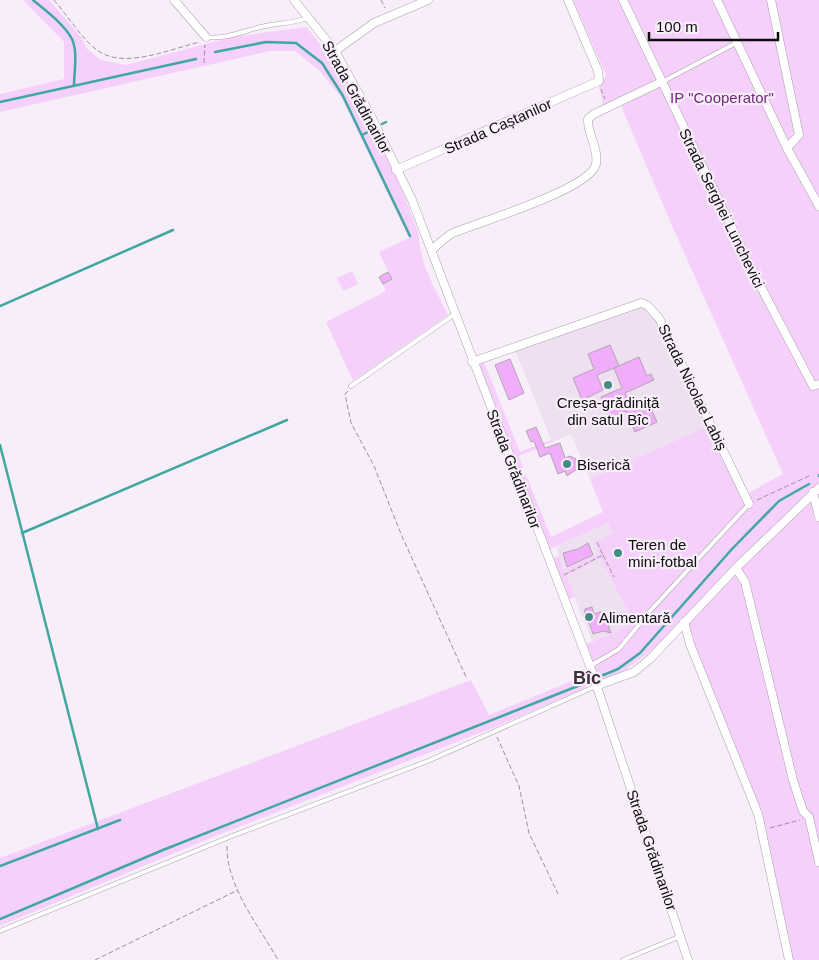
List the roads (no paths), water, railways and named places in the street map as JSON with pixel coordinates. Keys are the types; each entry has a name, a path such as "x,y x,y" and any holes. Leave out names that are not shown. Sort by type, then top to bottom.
{"street":[{"path":"174,0 206,37"},
{"name":"Strada Grădinarilor","path":"294,0 335,51 372,118 412,200 472,362 590,666 688,960"},
{"path":"335,51 358,33 389,16 428,0"},
{"name":"Strada Caștanilor","path":"396,170 599,81 598,71 568,0"},
{"name":"Strada Serghei Lunchevici","path":"624,0 754,274 816,385"},
{"path":"717,0 787,148 819,206"},
{"path":"771,0 800,135 787,148"},
{"path":"432,250 450,234 555,194 575,185 588,176 595,166 596,156 587,127 588,119 607,107 662,82"},
{"name":"Strada Nicolae Labiș","path":"472,362 641,303 647,306 659,318 671,341 749,504"},
{"path":"816,490 819,517"},
{"path":"596,686 624,676 642,666 736,568 816,490"},
{"path":"736,568 745,582 793,780 803,811 808,818 819,862"},
{"path":"684,622 690,644 748,786 762,830 789,960"}],"lane":[{"path":"206,37 216,37 266,26 298,22 308,18"},
{"path":"662,82 736,43"},
{"path":"351,386 455,314"},
{"path":"590,666 618,649 749,504"},
{"path":"0,931 228,838 428,761 596,686"},
{"path":"623,960 681,936"}],"waterway":[{"path":"33,0 60,23 72,39 75,56 74,86"},
{"path":"215,52 266,42 296,43 322,63 343,96 410,236"},
{"path":"0,102 196,59"},
{"path":"382,124 386,122"},
{"path":"362,135 370,131"},
{"path":"0,306 173,230"},
{"path":"22,533 287,420"},
{"path":"0,445 98,829"},
{"path":"601,676 618,669 640,653 732,549 779,501 809,484"},
{"path":"0,919 163,850 588,682"},
{"path":"0,866 120,820"}],"place":[{"name":"Creșa-grădiniță din satul Bîc","path":"608,385"},
{"name":"Biserică","path":"567,464"},
{"name":"Teren de mini-fotbal","path":"618,553"},
{"name":"Alimentară","path":"589,617"}],"district":[{"name":"Bîc","path":"587,678"}],"park label":[{"name":"IP \"Cooperator\"","path":"722,97"}]}
